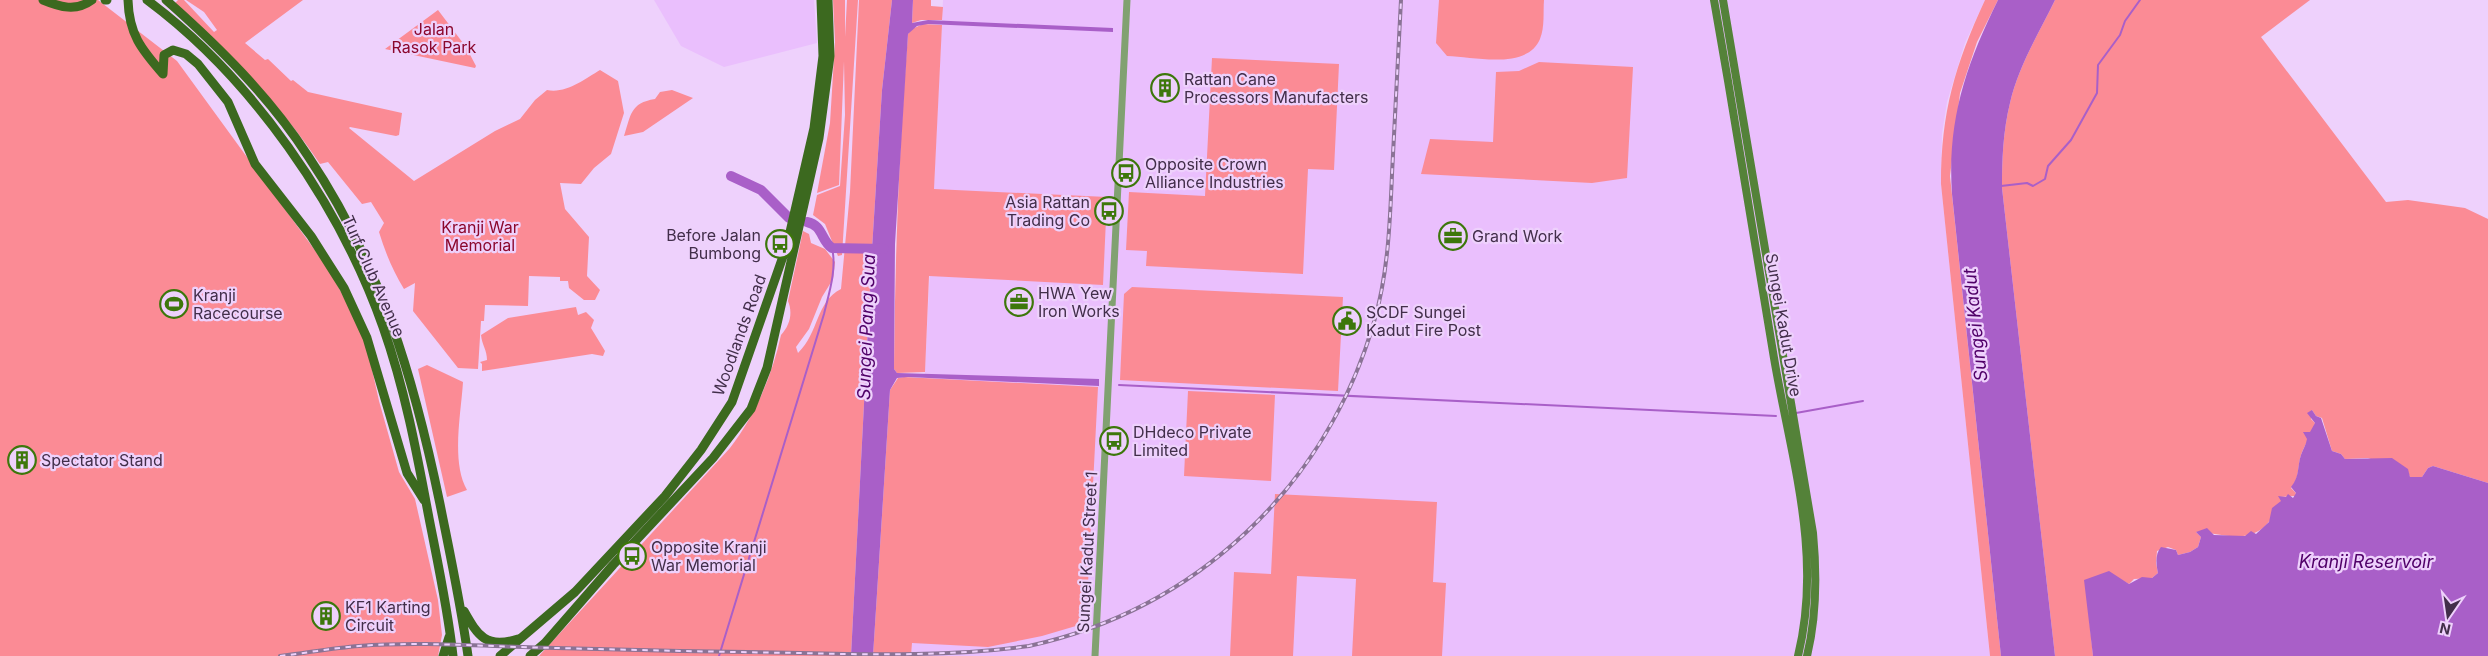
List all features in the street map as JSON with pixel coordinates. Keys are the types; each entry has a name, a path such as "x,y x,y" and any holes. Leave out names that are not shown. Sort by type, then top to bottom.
{"main road":[{"path":"43,0 68,7 84,5 92,0"},
{"path":"128,0 128,18 134,35 163,74 164,55 173,50 186,54 198,64 228,102 255,164 310,236 344,288 367,338 407,473 427,506"},
{"name":"Turf Club Avenue","path":"147,0 157,7 230,75 255,104 292,152 322,198 351,254 383,326 400,384 427,506 450,624 453,656"},
{"name":"Turf Club Avenue","path":"166,0 211,40 250,81 280,118 309,156 339,206 367,261 390,316 414,389 461,607 468,656"},
{"name":"Woodlands Road","path":"500,656 575,592 665,496 701,450 732,402 760,327 787,244 814,128 823,56 821,0"},
{"name":"Woodlands Road","path":"530,656 545,643 613,565 732,436 751,409 767,368 825,106 830,38 828,0"},
{"name":"Sungei Kadut Drive","path":"1714,0 1774,358 1800,497 1809,573 1808,609 1798,656"},
{"name":"Sungei Kadut Drive","path":"1723,0 1813,533 1817,592 1814,622 1807,656"},
{"path":"760,327 776,331"},
{"path":"461,607 473,629 489,641 502,643 523,637"},
{"path":"443,656 450,624"}],"street":[{"name":"Sungei Kadut Street 1","path":"1095,656 1127,0"}],"shaded area":[{"path":"654,0 814,0 817,43 724,67 681,46"},
{"path":"943,0 1985,0 1965,43 1947,102 1942,134 1941,184 1990,656 911,656"}],"green space":[{"name":"Kranji Racecourse","path":"0,0 98,0 177,61 330,271 365,338 379,401 399,472 415,499 438,600 442,635 438,656 0,656"},
{"name":"Kranji War Memorial","path":"178,0 184,0 214,32 217,30 204,12 186,0 303,0 245,43 265,60 268,59 291,81 293,80 308,92 402,113 399,135 396,136 349,128 414,181 495,131 520,119 535,100 547,90 554,91 568,88 600,70 618,81 624,113 611,154 594,168 581,184 560,183 565,209 589,237 587,276 600,290 595,300 584,300 569,288 568,281 560,281 560,277 529,276 528,306 485,305 484,321 481,321 478,369 458,368 413,311 415,283 404,289 400,282 379,232 384,223 371,202 362,204 328,162 320,164 270,99 234,60 175,3"},
{"path":"833,0 845,0 845,37 847,0 858,0 842,255 838,256 825,224 813,215 817,195 840,186 845,115 844,61 839,185 817,193 830,123 835,42"},
{"path":"859,0 892,0 882,90 872,249 851,656 539,656 730,448 748,422 768,380 781,335 790,319 788,301 803,231 809,234 811,243 825,249 835,262 833,279 822,297 809,329 796,347 798,353 805,345 827,301 841,289 850,192"},
{"path":"913,0 931,0 931,6 943,7 942,20 921,20 912,23"},
{"path":"1439,0 1544,0 1542,34 1533,49 1524,55 1512,58 1499,60 1447,56 1436,43"},
{"path":"1985,0 1998,0 1977,42 1960,93 1950,176 2001,656 1990,656 1941,184 1944,134 1952,89 1965,46"},
{"path":"2055,0 2310,0 2261,37 2386,202 2408,200 2465,208 2488,219 2488,483 2433,466 2428,468 2422,477 2410,477 2408,472 2368,458 2345,459 2341,454 2332,451 2322,418 2316,416 2312,410 2311,419 2315,423 2314,427 2302,451 2297,476 2291,488 2296,493 2295,496 2279,497 2282,500 2273,516 2260,530 2243,536 2196,532 2201,537 2198,547 2190,552 2178,555 2176,550 2168,547 2157,551 2156,563 2158,573 2152,578 2134,579 2129,584 2120,579 2086,586 2093,656 2055,656 2002,188 2004,135 2014,90 2018,76"},
{"name":"Jalan Rasok Park","path":"438,10 466,47 476,66 475,68 385,49"},
{"path":"923,24 942,25 934,189 1107,197 1103,285 929,276 925,372 897,373 894,369 895,285 908,34 912,29"},
{"path":"1212,58 1339,64 1334,170 1308,169 1303,274 1146,266 1147,251 1126,250 1129,192 1205,196"},
{"path":"1539,62 1633,67 1627,178 1592,183 1421,174 1430,139 1493,142 1496,72 1519,71"},
{"path":"672,90 693,98 643,132 624,136 630,116 636,107 655,99 660,92"},
{"path":"1132,287 1343,297 1338,391 1120,380 1124,294"},
{"path":"576,307 578,315 586,312 594,320 591,328 605,351 603,356 592,354 482,371 482,364 480,362 487,360 481,335 508,318"},
{"path":"427,365 463,382 458,452 462,479 467,490 447,497 418,369"},
{"path":"898,378 1098,387 1086,623 1042,636 988,647 912,643 911,656 873,656 890,390"},
{"path":"1188,391 1275,395 1271,481 1184,476"},
{"path":"1275,494 1437,502 1433,582 1446,583 1442,656 1352,656 1356,579 1297,576 1293,656 1230,656 1234,572 1271,574"}],"water":[{"path":"892,0 913,0 912,23 928,20 1113,28 1113,32 928,24 917,26 908,34 895,244 894,369 897,373 1099,379 1099,386 897,378 890,390 873,656 851,656 872,249 882,90"},
{"name":"Sungei Kadut","path":"1998,0 2055,0 2018,76 2014,90 2004,135 2002,188 2055,656 2001,656 1952,194 1951,167 1953,142 1961,94 1977,47"},
{"name":"Kranji Reservoir","path":"2312,410 2316,416 2321,418 2332,451 2341,454 2345,459 2392,458 2408,469 2410,477 2422,477 2428,468 2433,466 2488,483 2488,656 2093,656 2084,580 2109,571 2129,584 2142,577 2152,578 2158,573 2156,559 2161,547 2176,550 2178,555 2190,552 2198,547 2201,537 2196,532 2207,528 2214,535 2245,536 2251,531 2256,534 2269,522 2272,508 2281,501 2278,496 2286,497 2288,494 2293,498 2296,493 2291,487 2296,479 2301,455 2307,441 2303,432 2310,432 2315,423 2307,413"}],"waterway":[{"path":"2001,186 2027,183 2033,186 2045,179 2048,166 2071,140 2097,93 2098,65 2120,35 2125,21 2140,0"},
{"path":"731,176 761,190 789,218"},
{"name":"Sungei Pang Sua","path":"807,222 816,226 832,248 884,249"},
{"path":"719,656 824,314 833,273 832,248"},
{"path":"1119,385 1776,416"},
{"path":"1796,413 1863,401"}],"railway":[{"path":"280,656 349,647 408,644 858,654 973,652 1029,646 1090,628 1147,603 1199,571 1246,532 1288,487 1323,437 1352,382 1379,304 1388,248 1401,0"}],"place":[{"name":"Rattan Cane Processors Manufacters","path":"1165,88"},
{"name":"Opposite Crown Alliance Industries","path":"1126,173"},
{"name":"Asia Rattan Trading Co","path":"1109,211"},
{"name":"Grand Work","path":"1453,236"},
{"name":"Before Jalan Bumbong","path":"780,244"},
{"name":"HWA Yew Iron Works","path":"1019,302"},
{"name":"Kranji Racecourse","path":"174,304"},
{"name":"SCDF Sungei Kadut Fire Post","path":"1347,321"},
{"name":"DHdeco Private Limited","path":"1114,441"},
{"name":"Spectator Stand","path":"22,460"},
{"name":"Opposite Kranji War Memorial","path":"632,556"},
{"name":"KF1 Karting Circuit","path":"326,616"}]}
